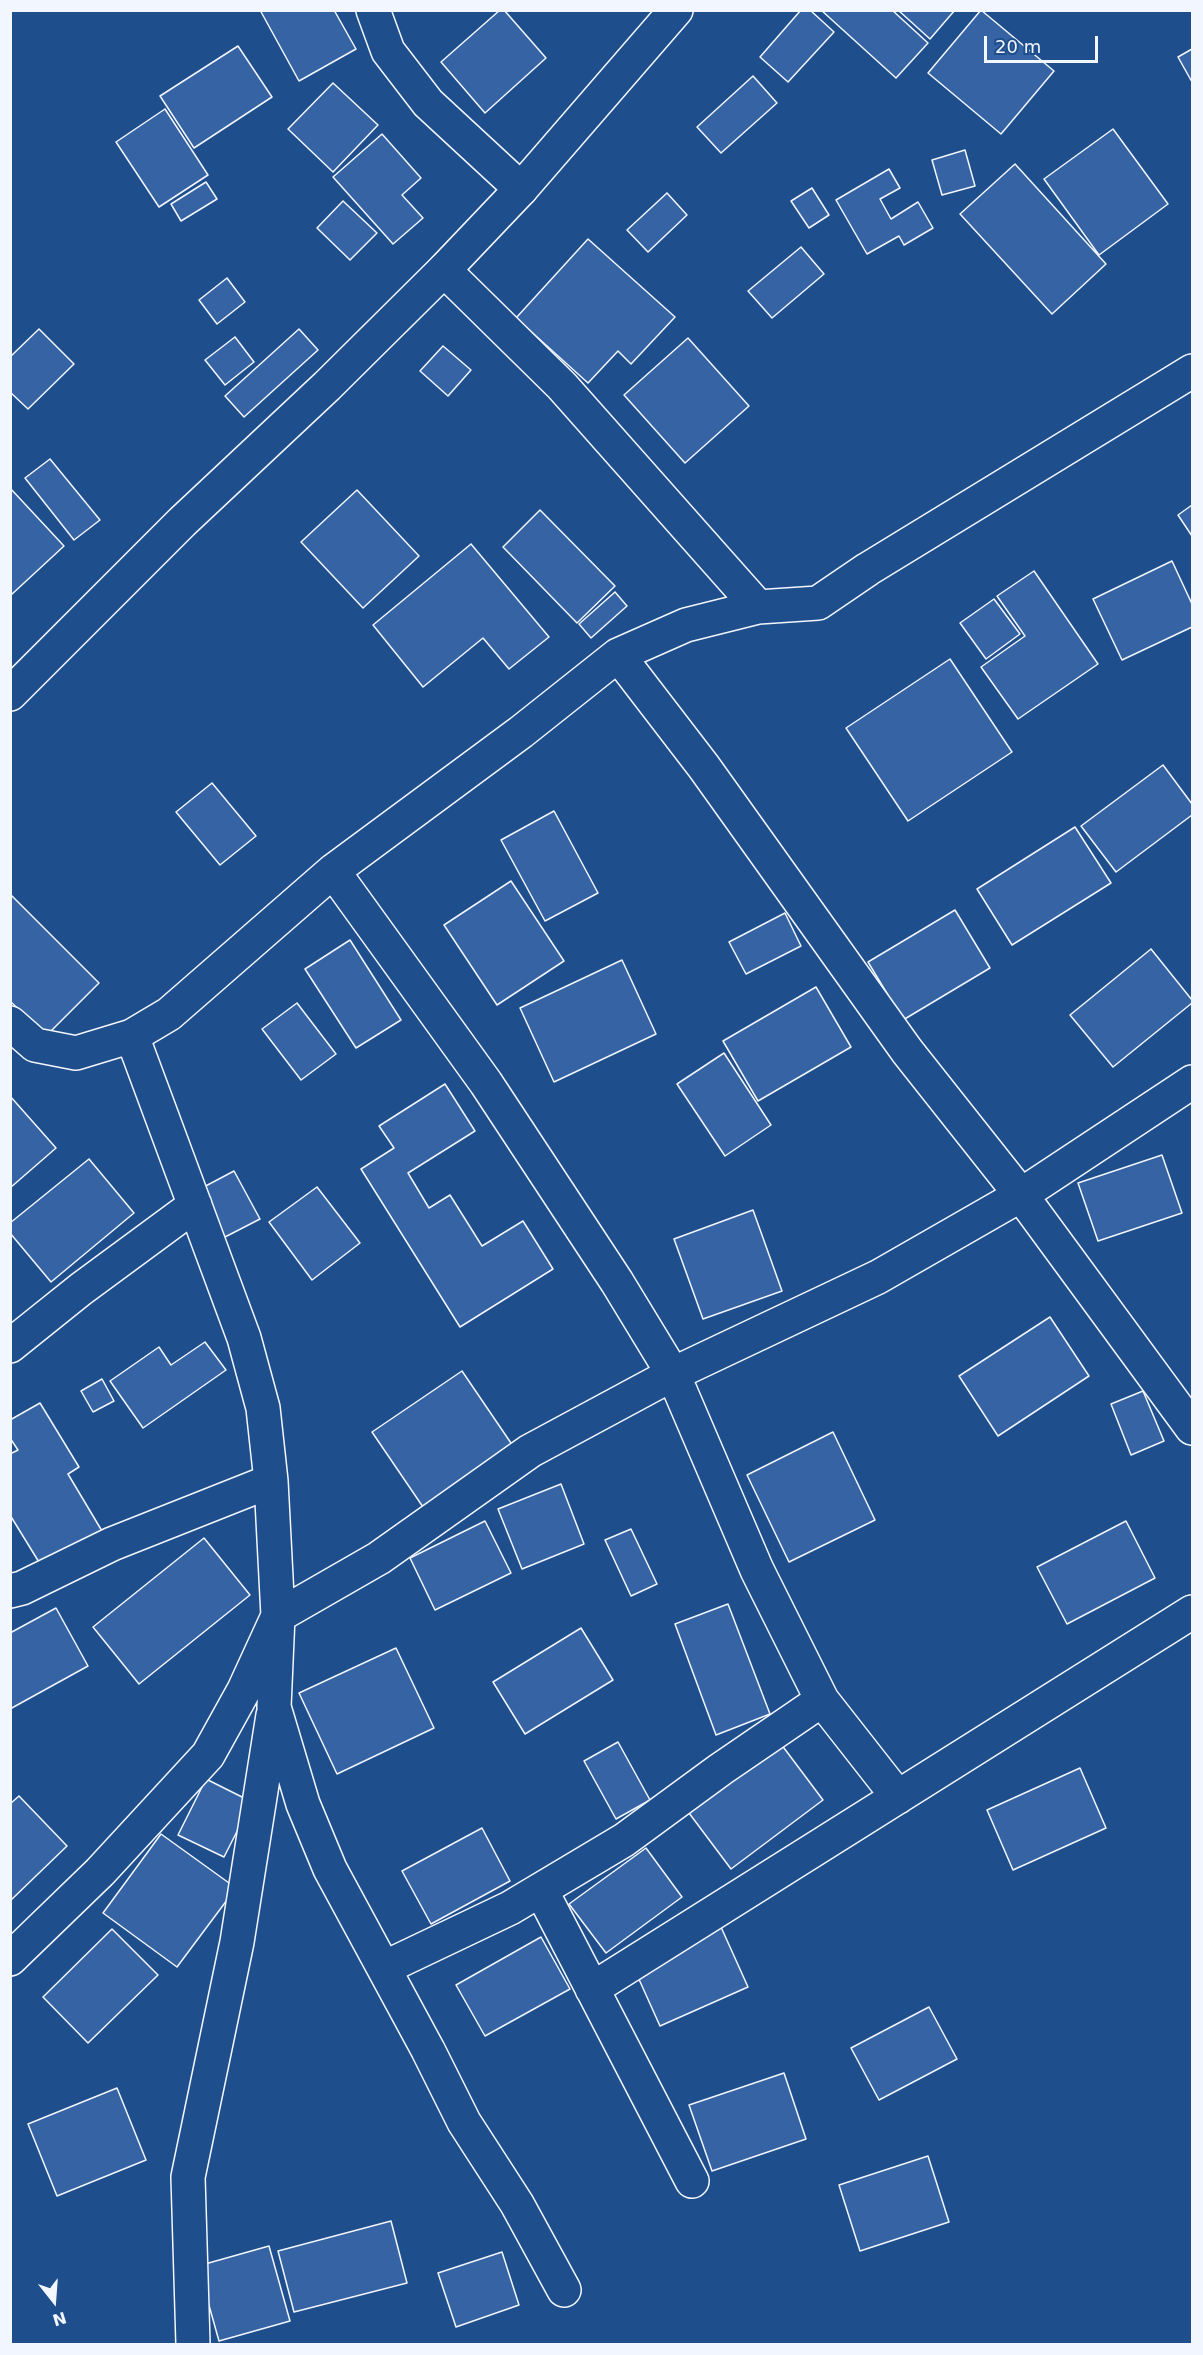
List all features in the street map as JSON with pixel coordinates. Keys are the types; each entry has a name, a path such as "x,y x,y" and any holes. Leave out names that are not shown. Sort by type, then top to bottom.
{"street":[{"path":"373,10 388,51 428,103 521,189"},
{"path":"10,694 182,522 327,386 444,270 521,189 676,10"},
{"path":"444,270 562,386 758,607"},
{"path":"10,1023 35,1045 76,1053 132,1035 169,1014 333,871 521,732 618,655 686,625 758,607 818,603 879,562 1192,371"},
{"path":"618,655 704,767 907,1051 1021,1195 1192,1428"},
{"path":"333,871 486,1083 617,1282 673,1374 757,1570 822,1700 898,1797"},
{"path":"132,1035 244,1338 263,1408 271,1481 278,1616 274,1707 237,1942 188,2177 193,2344"},
{"path":"10,1959 100,1872 208,1755 244,1690 278,1616 379,1558 530,1451 673,1374 878,1277 1021,1195 1192,1082"},
{"path":"10,1346 81,1289 195,1205"},
{"path":"10,1591 22,1588 112,1544 271,1481"},
{"path":"592,1989 1192,1612"},
{"path":"384,1968 510,1908 624,1840 721,1769 822,1700"},
{"path":"274,1707 303,1804 330,1869 428,2050 464,2122 517,2204 564,2290"},
{"path":"541,1890 692,2181"}],"building":[{"path":"260,10 334,10 356,49 299,81"},
{"path":"500,10 504,10 546,58 485,113 441,62"},
{"path":"801,10 810,10 834,32 788,82 760,57"},
{"path":"821,10 892,10 928,43 896,78"},
{"path":"898,10 955,10 930,39"},
{"path":"981,10 1054,71 1001,134 928,73"},
{"path":"238,46 272,97 194,148 160,96"},
{"path":"1192,49 1192,82 1178,57"},
{"path":"753,76 777,103 721,153 697,127"},
{"path":"333,83 378,125 333,172 288,129"},
{"path":"165,109 208,175 159,207 116,142"},
{"path":"1113,129 1168,204 1099,255 1044,179"},
{"path":"382,134 421,178 402,195 423,218 393,244 333,177"},
{"path":"965,150 975,186 942,195 932,160"},
{"path":"1015,164 1106,264 1052,314 960,214"},
{"path":"889,169 900,188 880,199 891,219 918,202 933,228 904,245 899,236 867,254 836,200"},
{"path":"206,182 217,199 181,221 171,204"},
{"path":"812,188 829,215 809,228 791,201"},
{"path":"667,193 687,215 648,252 627,230"},
{"path":"343,201 377,233 350,260 317,228"},
{"path":"588,239 675,317 631,364 618,351 588,383 516,318"},
{"path":"801,247 824,274 772,318 748,291"},
{"path":"227,278 245,302 217,324 199,300"},
{"path":"39,329 74,364 28,409 10,392 10,357"},
{"path":"299,329 318,350 244,417 225,396"},
{"path":"235,337 254,362 225,385 205,360"},
{"path":"688,338 749,406 685,463 624,395"},
{"path":"443,346 471,370 448,396 420,371"},
{"path":"50,459 100,520 74,540 25,478"},
{"path":"10,488 64,546 11,595 10,594"},
{"path":"357,490 419,556 363,608 301,542"},
{"path":"1192,505 1192,536 1178,515"},
{"path":"540,510 615,586 577,623 503,547"},
{"path":"471,544 549,637 509,669 483,638 423,687 373,625"},
{"path":"1172,561 1192,604 1192,627 1122,660 1093,599"},
{"path":"1034,571 1098,664 1018,719 981,667 1025,636 997,596"},
{"path":"615,592 627,606 591,638 579,624"},
{"path":"994,599 1020,634 986,659 960,623"},
{"path":"950,659 1012,752 908,821 846,728"},
{"path":"1163,765 1192,804 1192,815 1116,872 1081,826"},
{"path":"212,783 256,836 220,865 176,812"},
{"path":"554,811 598,893 545,921 501,840"},
{"path":"1075,827 1111,883 1012,945 977,889"},
{"path":"511,881 564,961 497,1005 444,925"},
{"path":"10,894 99,983 46,1036 10,1001"},
{"path":"955,910 990,968 903,1020 868,962"},
{"path":"785,913 801,946 746,974 729,942"},
{"path":"350,940 401,1020 356,1048 305,969"},
{"path":"1151,949 1192,1000 1192,1003 1113,1067 1070,1015"},
{"path":"622,960 656,1034 554,1082 520,1008"},
{"path":"816,987 851,1047 758,1101 723,1041"},
{"path":"297,1003 336,1054 301,1080 262,1029"},
{"path":"724,1053 771,1125 725,1156 677,1084"},
{"path":"445,1084 475,1131 408,1173 429,1208 450,1195 482,1246 523,1221 553,1269 460,1327 361,1169 394,1148 379,1126"},
{"path":"10,1096 56,1148 10,1188"},
{"path":"1162,1155 1182,1213 1098,1241 1078,1183"},
{"path":"89,1159 134,1213 51,1282 10,1233 10,1223"},
{"path":"234,1171 260,1219 225,1237 200,1189"},
{"path":"317,1187 360,1243 312,1280 269,1222"},
{"path":"753,1210 782,1291 703,1319 674,1239"},
{"path":"1050,1317 1089,1376 998,1436 959,1376"},
{"path":"205,1342 226,1370 143,1428 110,1381 159,1347 171,1365"},
{"path":"462,1371 513,1446 423,1507 372,1432"},
{"path":"102,1379 114,1401 93,1412 81,1391"},
{"path":"1143,1391 1164,1441 1131,1455 1111,1404"},
{"path":"40,1403 79,1467 68,1474 102,1531 42,1567 10,1515 10,1454 18,1450 10,1438 10,1420"},
{"path":"833,1432 875,1520 789,1562 747,1475"},
{"path":"561,1484 584,1544 522,1569 498,1509"},
{"path":"485,1521 511,1573 435,1610 410,1558"},
{"path":"1126,1521 1155,1578 1067,1624 1037,1567"},
{"path":"631,1529 657,1584 631,1596 605,1540"},
{"path":"204,1538 250,1595 139,1684 93,1627"},
{"path":"728,1604 770,1714 716,1735 675,1624"},
{"path":"56,1608 88,1666 10,1709 10,1633"},
{"path":"581,1628 613,1680 525,1734 493,1682"},
{"path":"396,1648 434,1728 337,1774 299,1693"},
{"path":"618,1742 650,1800 616,1819 584,1761"},
{"path":"781,1744 823,1800 731,1869 689,1813"},
{"path":"1080,1768 1106,1828 1013,1870 987,1810"},
{"path":"206,1779 252,1802 224,1857 178,1835"},
{"path":"19,1796 67,1846 10,1901 10,1804"},
{"path":"482,1828 510,1881 431,1924 402,1871"},
{"path":"161,1834 236,1888 177,1967 103,1913"},
{"path":"646,1848 682,1897 606,1953 569,1904"},
{"path":"721,1927 748,1987 660,2026 633,1966"},
{"path":"112,1929 158,1975 88,2043 43,1997"},
{"path":"541,1937 570,1989 485,2036 456,1985"},
{"path":"929,2007 957,2059 879,2100 851,2048"},
{"path":"784,2073 806,2139 712,2171 689,2105"},
{"path":"117,2088 146,2160 57,2196 28,2124"},
{"path":"928,2156 949,2222 860,2251 839,2185"},
{"path":"391,2221 407,2283 294,2312 278,2251"},
{"path":"269,2246 290,2321 219,2341 198,2266"},
{"path":"502,2252 519,2305 456,2327 438,2273"}]}
